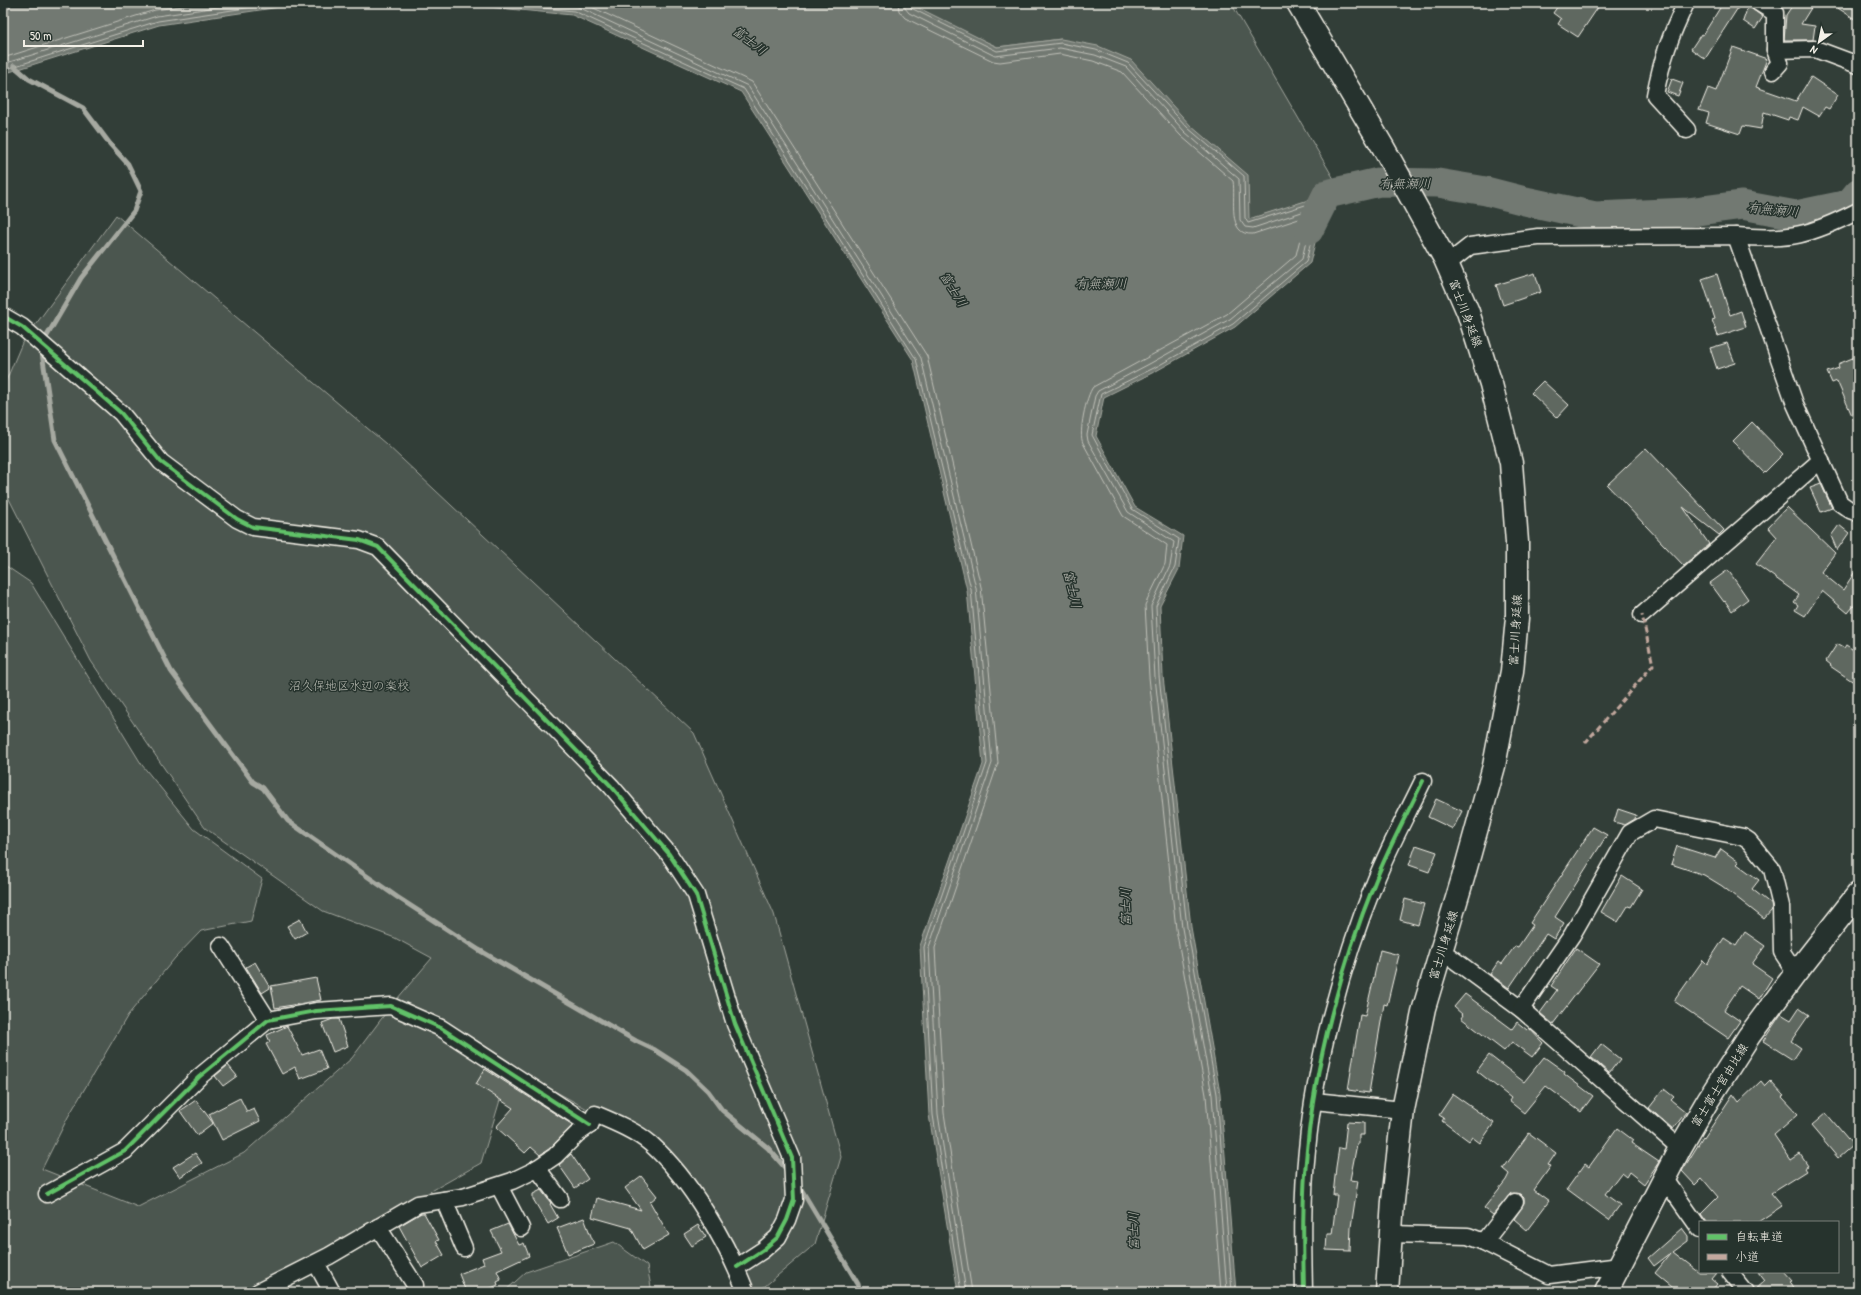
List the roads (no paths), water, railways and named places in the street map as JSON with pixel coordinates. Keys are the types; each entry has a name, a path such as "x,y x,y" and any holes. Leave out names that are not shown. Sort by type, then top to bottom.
{"main road":[{"name":"富士川身延線","path":"1298,3 1383,147 1446,261 1468,312 1491,384 1511,463 1517,542 1518,618 1512,671 1494,766 1442,951 1424,1008 1403,1110 1387,1292"},
{"name":"富士富士宮由比線","path":"1606,1292 1680,1148 1749,1036 1858,894"}],"street":[{"path":"1686,3 1674,27 1662,59 1655,95 1687,130"},
{"path":"1759,3 1775,14 1775,50 1780,63 1772,71"},
{"path":"1775,50 1814,49 1858,65"},
{"path":"1446,261 1470,246 1538,237 1736,236 1762,239 1792,237 1826,228 1858,211"},
{"path":"1736,236 1795,404 1840,503 1850,510 1858,513"},
{"path":"3,316 22,327 121,413 161,462 237,519 253,527 359,540 378,547 611,786 669,854 696,895 735,1024 792,1158 794,1200 787,1220 778,1237 763,1250 736,1267"},
{"path":"1642,615 1821,460"},
{"path":"1304,1292 1303,1201 1307,1150 1314,1101 1334,1006 1352,946 1375,882 1423,780"},
{"path":"1521,1009 1572,935 1630,833 1654,819 1743,837 1749,841 1772,869 1781,906 1782,952 1796,973"},
{"path":"221,946 268,1020"},
{"path":"1442,951 1521,1009 1680,1148"},
{"path":"47,1194 125,1151 199,1077 268,1020 316,1011 391,1006 441,1028 590,1125"},
{"path":"1314,1101 1403,1110"},
{"path":"258,1292 316,1263 418,1204 463,1198 512,1181 537,1168 555,1156 577,1134 590,1125 595,1114 620,1125 651,1144 678,1174 716,1228 736,1267 746,1292"},
{"path":"537,1168 560,1199"},
{"path":"1664,1178 1699,1228"},
{"path":"499,1186 521,1228"},
{"path":"444,1200 464,1248"},
{"path":"1484,1242 1514,1202"},
{"path":"378,1227 415,1285"},
{"path":"1391,1234 1468,1236 1484,1242 1549,1274 1620,1266"},
{"path":"316,1263 332,1292"},
{"path":"1731,1273 1746,1292"}],"water":[{"path":"3,3 307,3 159,25 3,74"},
{"name":"富士川","path":"446,3 909,3 997,47 1061,39 1098,46 1131,60 1191,126 1248,175 1249,219 1327,194 1310,263 1235,327 1156,371 1104,397 1096,436 1135,507 1183,536 1179,569 1160,606 1163,676 1191,927 1220,1093 1236,1292 958,1292 929,1115 920,946 983,764 967,590 913,360 741,92 572,15"}],"waterway":[{"path":"14,66 29,79 83,108 110,144 128,164 141,191 134,211 81,278 41,346 55,440 171,671 253,782 263,788 288,821 397,897 479,950 636,1041 655,1050 686,1070 708,1091 722,1110 768,1148 788,1171"},
{"name":"有無瀬川","path":"1309,230 1327,194 1379,182 1438,183 1486,191 1595,216 1689,212 1742,205 1796,215 1849,204 1858,193"},
{"path":"798,1184 858,1284 860,1292"}],"park label":[{"name":"沼久保地区水辺の楽校","path":"349,685"}]}
